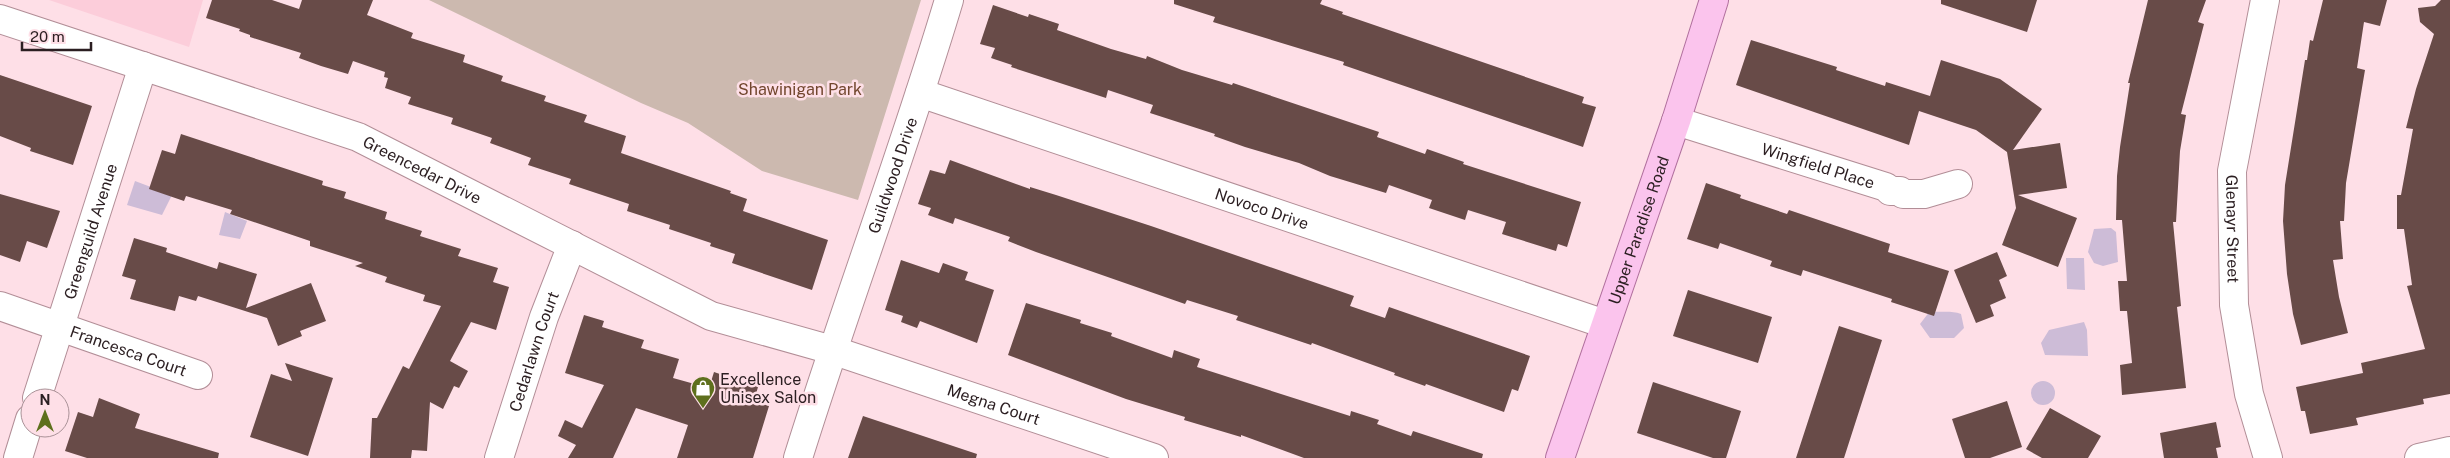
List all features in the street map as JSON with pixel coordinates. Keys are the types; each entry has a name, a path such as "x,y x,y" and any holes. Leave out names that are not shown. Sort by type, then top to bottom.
{"main road":[{"name":"Upper Paradise Road","path":"1560,458 1676,121 1714,0"}],"street":[{"name":"Guildwood Drive","path":"798,458 832,350 920,93 949,0"},
{"name":"Glenayr Street","path":"2265,0 2232,171 2234,304 2250,394 2268,458"},
{"name":"Greencedar Drive","path":"0,19 358,137 711,316 832,350"},
{"name":"Greenguild Avenue","path":"40,388 143,66"},
{"name":"Novoco Drive","path":"920,93 1605,324"},
{"name":"Wingfield Place","path":"1676,121 1886,187 1890,190 1900,190 1903,194 1924,194 1958,184"},
{"name":"Cedarlawn Court","path":"498,458 544,317 572,245"},
{"name":"Francesca Court","path":"0,306 198,375"},
{"name":"Megna Court","path":"832,350 1122,453 1154,458"},
{"path":"18,458 24,438"},
{"path":"2419,458 2450,451"}],"shaded area":[{"path":"49,0 203,0 189,47"},
{"path":"135,181 172,195 162,215 127,205"},
{"path":"225,212 247,221 240,239 219,235"},
{"path":"2111,228 2116,232 2118,262 2103,266 2094,263 2088,252 2094,229"},
{"path":"2066,258 2084,258 2085,290 2067,289"},
{"path":"1930,311 1961,314 1964,328 1954,338 1930,338 1920,324"},
{"path":"2084,322 2087,330 2088,356 2045,355 2041,343 2049,330"},
{"path":"2043,381 2048,382 2054,388 2054,398 2048,404 2043,405 2038,404 2032,398 2031,393 2032,388 2038,382"}],"green space":[{"name":"Shawinigan Park","path":"429,0 921,0 858,200 762,171 688,123 641,103"}],"building":[{"path":"212,0 272,0 299,9 302,0 373,0 367,15 413,33 411,38 465,55 463,62 503,76 501,81 546,96 544,101 587,115 584,122 626,136 621,153 731,191 730,193 747,199 743,211 828,240 812,290 732,263 735,254 710,246 711,243 669,229 670,225 627,211 629,204 569,184 571,179 528,165 531,158 490,143 492,138 451,124 453,118 408,104 411,97 385,88 388,78 384,77 385,72 353,61 348,74 321,66 299,58 301,53 250,37 250,35 239,31 240,29 206,18"},
{"path":"1174,0 1322,0 1320,4 1343,12 1342,14 1584,97 1582,103 1596,107 1583,147 1343,65 1344,62 1213,22 1215,17 1174,4"},
{"path":"1941,0 2037,0 2027,32 1941,4"},
{"path":"2148,0 2206,0 2198,22 2204,24 2181,114 2186,115 2180,151 2176,222 2173,222 2181,306 2177,307 2186,388 2122,395 2120,365 2132,363 2127,311 2120,311 2118,281 2127,281 2122,220 2116,220 2117,176 2130,83 2128,83"},
{"path":"2323,0 2387,0 2380,26 2364,22 2357,68 2365,70 2346,183 2344,221 2340,221 2343,259 2333,260 2339,297 2348,333 2301,345 2293,314 2287,274 2283,221 2285,185 2305,60 2307,60 2310,40 2313,41"},
{"path":"2441,0 2450,0 2450,394 2423,399 2424,404 2356,418 2358,425 2310,434 2305,411 2301,411 2296,387 2363,373 2361,363 2425,349 2407,286 2412,285 2404,229 2397,229 2397,195 2401,195 2413,129 2406,128 2416,89 2434,34 2420,22 2418,8 2435,6"},
{"path":"993,5 1028,17 1029,14 1059,24 1057,30 1111,49 1146,59 1147,56 1182,70 1232,85 1233,83 1379,132 1377,137 1425,154 1427,149 1464,162 1463,164 1581,202 1567,247 1558,244 1556,251 1502,234 1506,222 1468,210 1465,220 1429,208 1432,200 1389,185 1386,193 1330,176 1299,163 1245,147 1214,136 1215,134 1150,113 1153,105 1108,90 1106,98 1011,67 1012,65 991,58 995,48 980,44"},
{"path":"1751,40 1837,67 1836,70 1885,86 1886,82 1930,96 1941,60 2000,79 2042,109 2013,150 2060,143 2067,188 2018,195 2077,218 2058,267 2002,245 2016,208 2007,152 1976,130 1919,111 1909,145 1736,85"},
{"path":"0,75 92,106 73,165 30,151 31,148 0,136"},
{"path":"181,134 323,181 322,185 346,192 344,198 387,212 385,219 422,231 420,236 461,249 458,256 498,268 493,282 509,287 496,330 471,322 450,361 468,371 459,388 454,386 443,409 430,402 427,451 412,450 411,458 370,458 372,418 377,418 403,366 409,369 441,306 423,301 425,295 385,282 387,277 355,266 363,263 310,246 310,241 230,214 232,210 186,196 184,201 149,189 162,150 175,154"},
{"path":"950,160 1030,189 1030,187 1151,226 1354,296 1350,306 1385,318 1389,307 1530,356 1518,391 1512,389 1504,412 1426,384 1425,386 1394,375 1395,373 1312,343 1311,345 1236,320 1238,316 1187,300 1185,304 1036,252 1008,241 1010,237 955,218 953,224 928,215 931,208 918,204 930,170 945,174"},
{"path":"1706,183 1741,195 1740,198 1787,214 1789,210 1890,244 1888,252 1949,271 1934,316 1891,302 1892,299 1803,270 1801,276 1770,266 1772,261 1720,243 1718,249 1687,239"},
{"path":"0,194 60,211 47,248 27,241 20,262 0,255"},
{"path":"134,238 167,248 166,252 217,269 219,262 257,274 246,308 311,283 326,321 300,331 302,336 278,346 267,318 198,296 196,301 179,296 175,311 130,299 136,280 122,276"},
{"path":"1997,252 2007,276 1999,280 2006,298 1990,305 1994,316 1976,323 1954,270"},
{"path":"901,260 939,273 943,263 968,272 965,280 994,290 977,343 920,321 917,328 901,322 903,316 885,310"},
{"path":"1688,290 1772,317 1758,363 1673,336"},
{"path":"1026,303 1081,320 1080,323 1112,333 1111,336 1172,358 1174,350 1200,359 1197,367 1350,416 1351,411 1379,420 1377,424 1411,436 1413,431 1483,454 1482,458 1304,458 1241,435 1241,437 1184,420 1185,417 1126,399 1008,355"},
{"path":"584,315 604,321 602,327 644,340 641,348 679,359 673,378 709,388 714,372 758,387 754,401 769,406 753,458 677,458 688,425 636,408 613,458 568,458 576,445 558,436 565,420 582,428 604,385 565,373"},
{"path":"1839,326 1882,340 1844,458 1796,458"},
{"path":"285,363 333,378 308,456 250,437 271,374 292,381"},
{"path":"1653,382 1741,411 1726,458 1713,458 1637,433"},
{"path":"99,398 140,414 135,428 219,453 218,458 87,458 65,451 78,412 93,417"},
{"path":"2007,401 2022,447 1990,458 1965,458 1952,419"},
{"path":"2050,408 2101,436 2088,458 2042,458 2026,449"},
{"path":"863,416 977,454 976,458 848,458"},
{"path":"2216,422 2221,447 2216,448 2218,458 2164,458 2160,433"}],"place":[{"name":"Excellence Unisex Salon","path":"703,409"}]}
